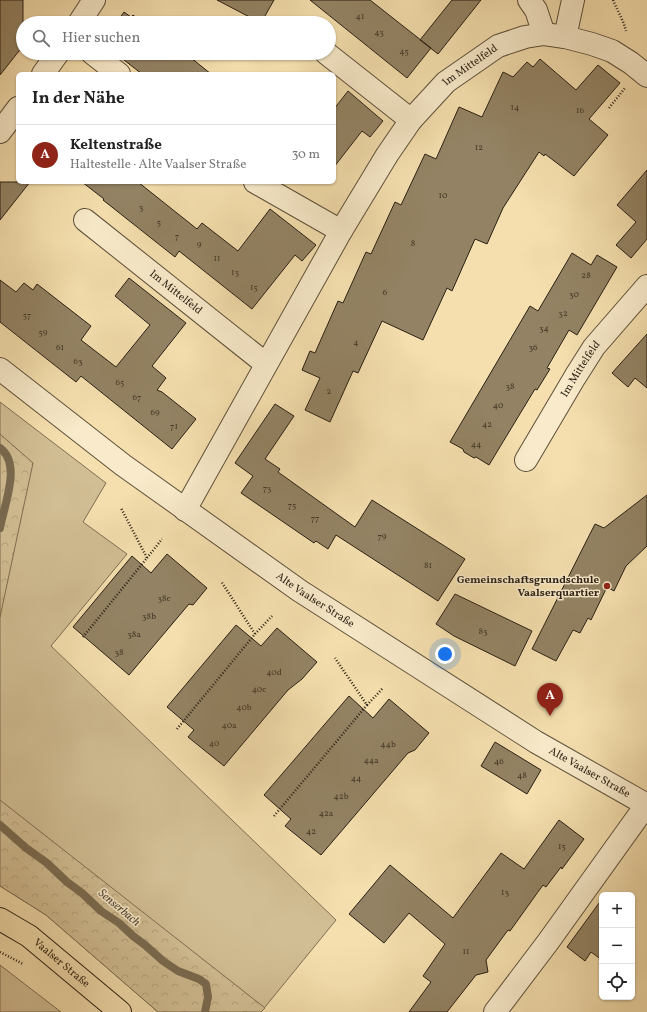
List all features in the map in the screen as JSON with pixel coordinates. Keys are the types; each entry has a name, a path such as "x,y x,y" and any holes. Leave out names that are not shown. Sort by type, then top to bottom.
{"main road":[{"name":"Vaalser Straße","path":"0,919 29,936 120,1012"}],"street":[{"path":"84,16 94,0"},
{"path":"529,0 554,35 573,0"},
{"name":"Im Mittelfeld","path":"185,510 341,231 387,155 411,120 446,82 498,46 525,37 554,35 592,44 612,52 631,63 647,76"},
{"path":"44,72 53,60"},
{"path":"101,60 116,72"},
{"path":"335,60 411,120"},
{"path":"0,132 16,111"},
{"path":"259,184 341,231"},
{"name":"Im Mittelfeld","path":"86,220 266,364"},
{"name":"Im Mittelfeld","path":"526,460 574,377 594,347 647,286"},
{"name":"Alte Vaalser Straße","path":"0,369 123,465 300,591 536,742 647,804"},
{"path":"495,1012 548,942 647,804"}],"path":[{"path":"121,508 147,558"},
{"path":"83,637 162,539"},
{"path":"221,581 255,634"},
{"path":"177,729 255,634 272,616"},
{"path":"335,658 367,706"},
{"path":"274,816 383,688"}],"green space":[{"path":"0,402 106,483 83,522 127,554 51,646 336,920 261,1012 158,1012 46,915 0,886"},
{"path":"0,434 33,463 0,617"},
{"path":"0,800 265,1008 261,1012 158,1012 46,915 0,886"},
{"path":"0,965 61,1012 0,1012"}],"building":[{"path":"0,0 23,0 23,16 16,16 16,55 0,75"},
{"path":"217,0 274,0 265,16 248,16"},
{"path":"310,0 370,0 431,48 407,78 336,21 336,16 330,16"},
{"path":"452,0 481,0 438,54 420,40"},
{"path":"124,12 130,16 121,16"},
{"path":"540,59 576,90 598,65 620,83 589,119 608,135 574,176 545,154 544,156 539,152 503,208 487,244 475,239 452,291 447,288 423,340 382,321 358,373 353,371 330,422 305,410 320,378 302,370 310,351 315,353 338,301 343,303 366,252 371,254 395,202 401,205 425,154 436,159 459,107 482,117 503,72 513,77 527,62 533,67"},
{"path":"124,60 194,60 209,72 139,72"},
{"path":"348,91 383,121 370,137 362,131 336,164 336,106"},
{"path":"647,170 647,239 631,258 616,245 636,222 617,205"},
{"path":"0,182 28,184 0,220"},
{"path":"85,184 141,184 197,229 202,223 238,251 270,209 316,245 302,261 295,255 252,309 179,251 175,257 103,200 104,199"},
{"path":"572,253 591,265 597,255 617,267 577,335 569,330 547,368 550,369 537,390 535,389 489,465 476,457 474,458 464,452 463,449 450,442 530,306 538,311"},
{"path":"129,278 186,323 152,366 166,378 157,390 162,392 196,419 172,449 81,376 76,382 0,322 0,280 16,292 24,283 33,290 37,284 91,326 81,340 116,367 150,325 115,296"},
{"path":"647,334 647,388 635,378 628,387 612,373"},
{"path":"275,404 294,416 265,459 280,469 278,472 355,527 372,500 465,559 438,601 336,535 328,549 316,541 314,543 241,493 253,476 235,463"},
{"path":"647,495 647,546 626,566 614,591 607,587 591,620 588,618 580,633 573,630 556,661 532,649 595,524 604,528"},
{"path":"167,554 207,588 193,605 189,604 129,675 73,627 132,556 151,573"},
{"path":"455,594 532,631 515,666 454,636 436,624"},
{"path":"236,625 261,646 277,628 317,662 302,679 288,690 224,766 188,737 194,730 167,707"},
{"path":"349,696 373,718 389,699 429,733 415,750 408,753 321,855 285,826 291,819 264,795"},
{"path":"495,742 541,770 527,794 481,766"},
{"path":"559,820 584,839 562,869 561,867 546,887 543,885 510,931 508,930 486,960 488,972 476,975 447,1012 409,1012 431,982 423,976 445,944 409,913 384,943 349,914 390,865 453,918 501,853 524,869"},
{"path":"599,903 599,958 591,952 585,961 567,947"}],"waterway":[{"name":"Senserbach","path":"0,448 6,455 10,464 11,474 8,497 0,528"},
{"name":"Senserbach","path":"0,825 26,848 47,863 101,911 119,923 163,961 178,971 199,979 206,984 208,997 205,1012"}],"place":[{"name":"Gemeinschaftsgrundschule Vaalserquartier","path":"607,586"},
{"name":"Keltenstraße","path":"550,716"}]}
